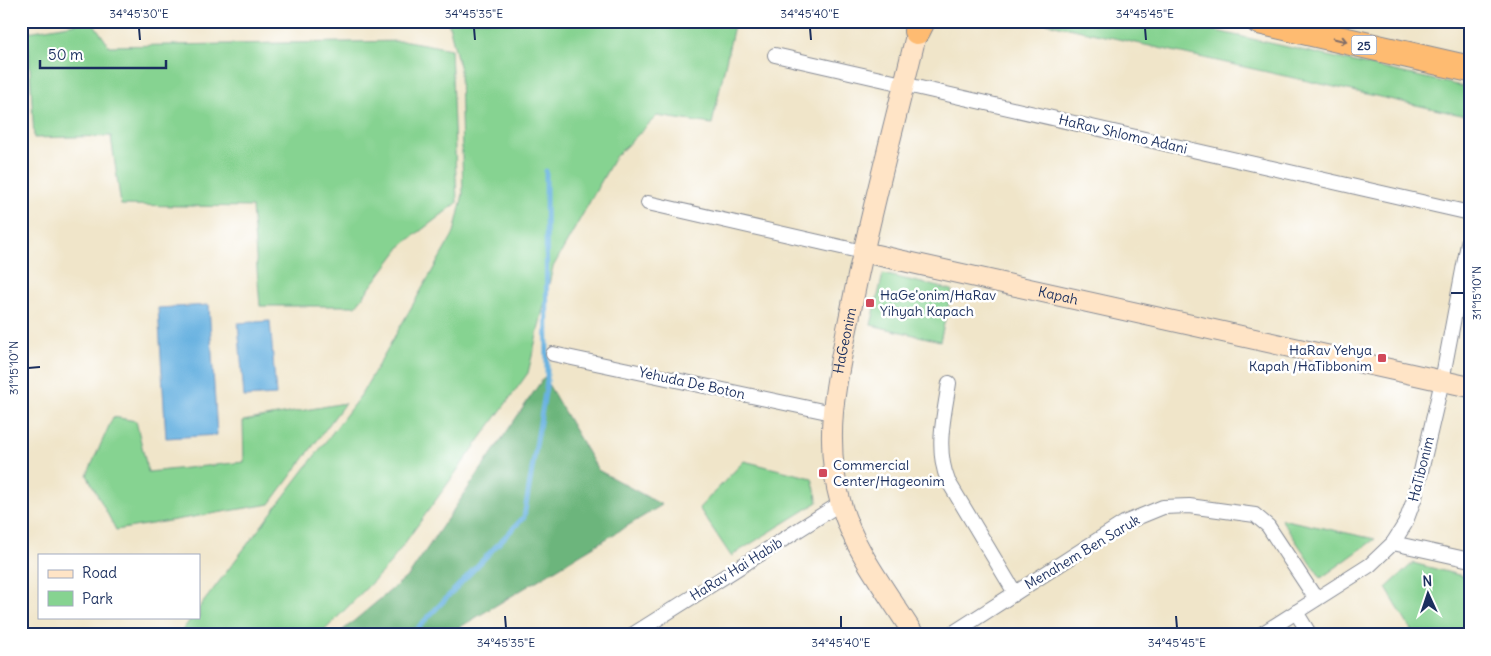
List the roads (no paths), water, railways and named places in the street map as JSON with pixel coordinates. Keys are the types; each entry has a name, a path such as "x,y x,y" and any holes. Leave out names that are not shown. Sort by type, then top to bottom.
{"highway":[{"name":"25","path":"1259,21 1470,69"}],"street":[{"name":"HaGeonim","path":"914,635 859,549 848,526 840,503 830,445 832,412 863,252 919,24"},
{"name":"HaRav Shlomo Adani","path":"775,55 1470,212"},
{"name":"Kapah","path":"648,204 1470,387"},
{"name":"HaTibonim","path":"1260,635 1370,565 1393,542 1405,524 1415,497 1442,381 1470,233"},
{"name":"Yehuda De Boton","path":"553,354 832,412"},
{"name":"Menahem Ben Saruk","path":"949,382 942,428 942,467 948,481 1015,593"},
{"name":"HaRav Hai Habib","path":"632,635 840,503"},
{"name":"Menahem Ben Saruk","path":"950,635 1124,524 1163,507 1189,506 1255,516 1268,526 1316,599"},
{"path":"1393,542 1470,560"},
{"path":"1296,612 1310,635"}],"water":[{"path":"209,305 217,435 166,438 158,308"},
{"path":"270,321 276,395 244,397 238,323"}],"waterway":[{"path":"411,635 524,517 547,381 546,171"}],"place":[{"name":"HaGe'onim/HaRav Yihyah Kapach","path":"870,303"},
{"name":"HaRav Yehya Kapah /HaTibbonim","path":"1382,358"},
{"name":"Commercial Center/Hageonim","path":"823,473"}]}
